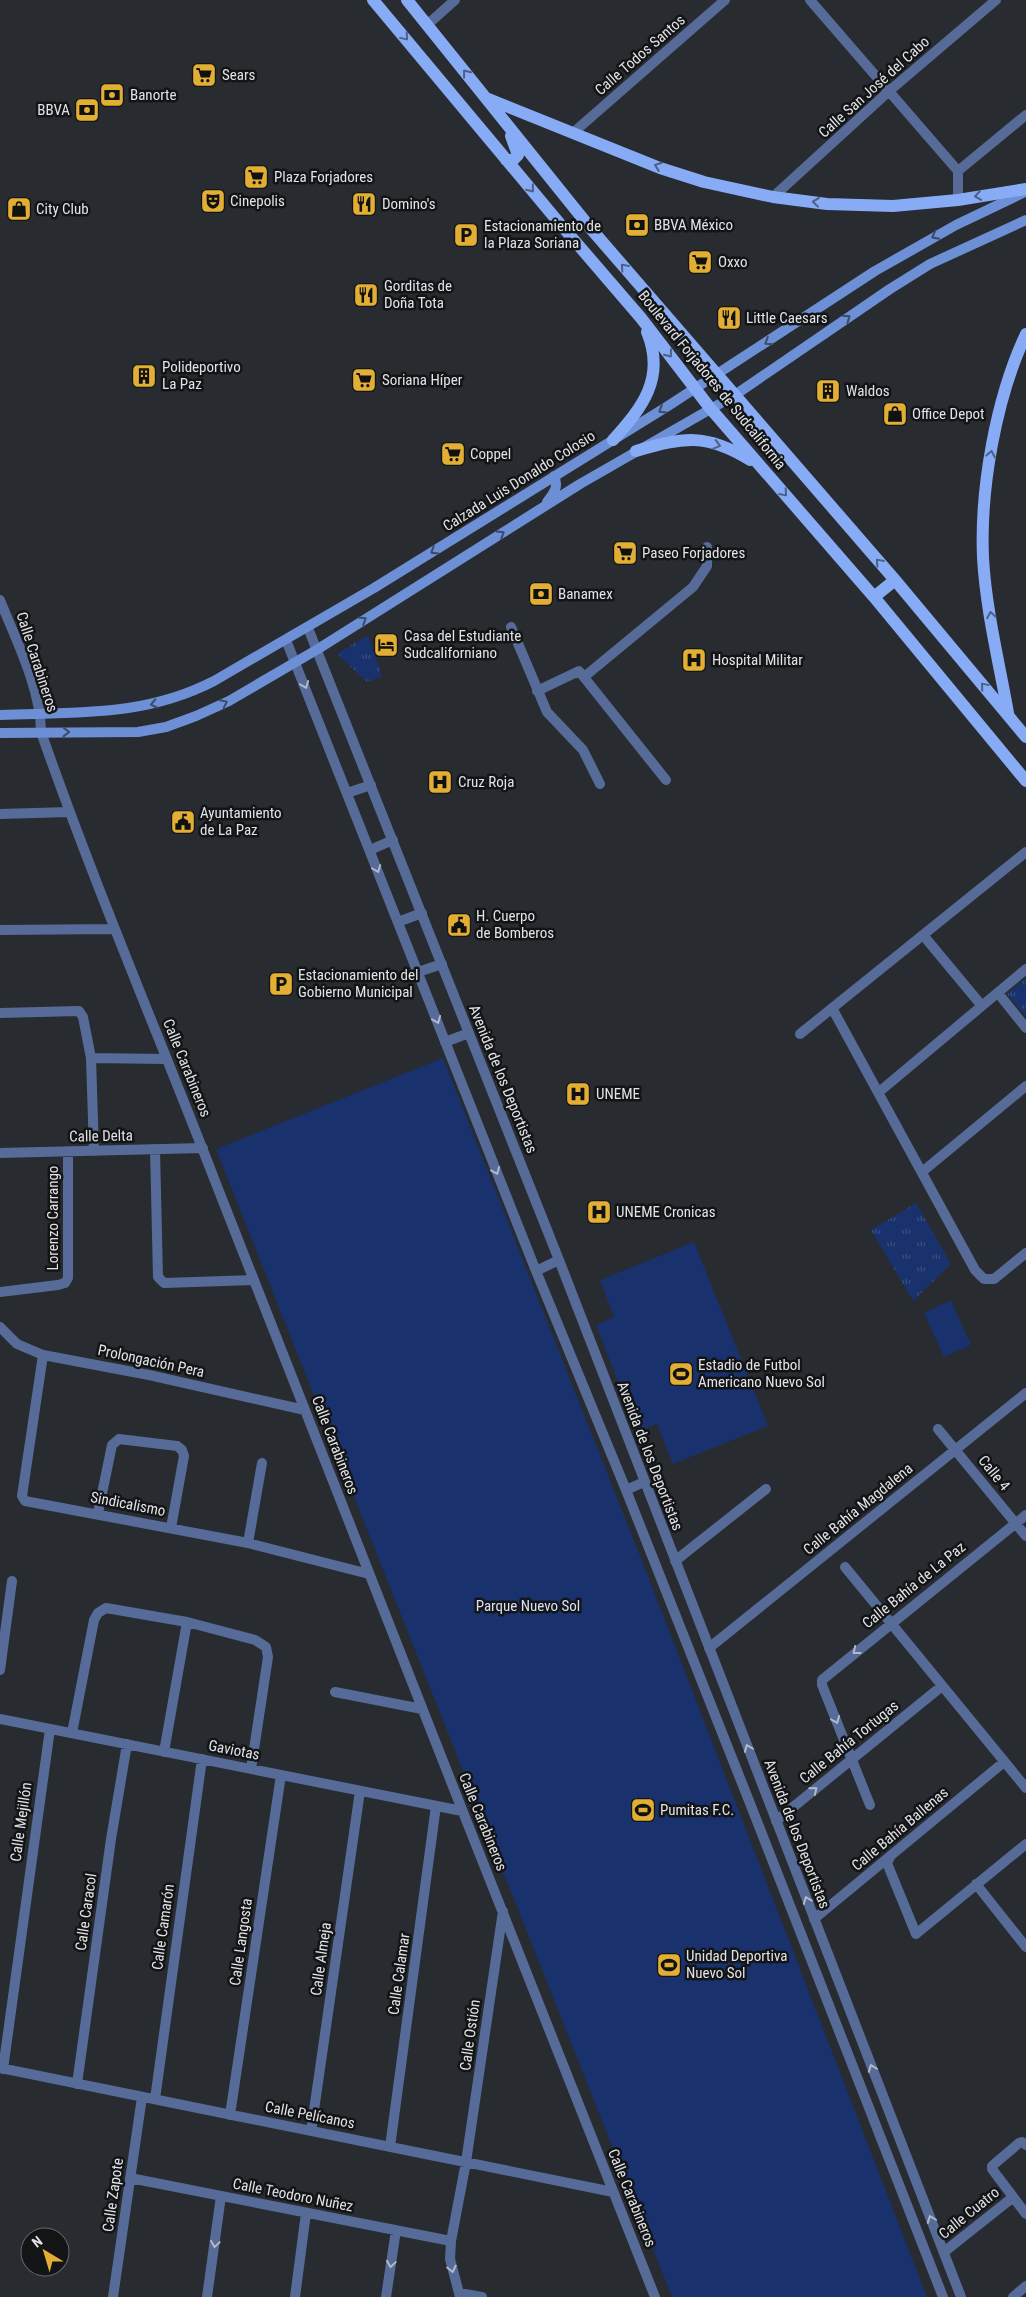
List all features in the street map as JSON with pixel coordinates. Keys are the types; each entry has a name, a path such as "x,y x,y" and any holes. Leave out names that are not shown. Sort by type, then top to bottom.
{"main road":[{"name":"Boulevard Forjadores de Sudcalifornia","path":"373,0 641,318 710,408 874,597 1026,781"},
{"name":"Boulevard Forjadores de Sudcalifornia","path":"407,0 592,230 895,580 1026,737"},
{"path":"486,98 660,168 704,182 773,198 827,204 893,206 958,200 1026,190"},
{"path":"506,122 518,152 516,159 506,160"},
{"name":"Calzada Luis Donaldo Colosio","path":"0,715 131,709 189,694 214,682 308,628 696,389 898,257 1026,190"},
{"path":"555,218 557,207 564,206 592,230"},
{"path":"0,733 138,732 166,726 229,701 318,649 543,507 734,395 930,264 1026,220"},
{"path":"613,440 634,416 650,391 654,370 652,344 641,318"},
{"path":"1008,715 989,608 983,558 984,522 986,481 998,420 1018,351 1026,334"},
{"path":"636,451 671,440 697,440 732,449 761,466"},
{"path":"543,507 556,488 557,483 554,476"},
{"path":"874,597 895,580"}],"street":[{"path":"428,24 455,0"},
{"name":"Calle Todos Santos","path":"574,132 725,0"},
{"path":"810,0 958,171 958,200"},
{"name":"Calle San José del Cabo","path":"773,198 888,92 996,0"},
{"path":"958,171 1026,115"},
{"path":"584,678 693,587 707,566 707,548"},
{"name":"Calle Carabineros","path":"0,600 41,713 41,732 69,812 114,929 203,1148 304,1410 655,2297"},
{"path":"512,627 547,712 583,750 600,784"},
{"name":"Avenida de los Deportistas","path":"308,628 318,649 559,1260 961,2297"},
{"path":"286,640 536,1271 626,1490 943,2297"},
{"path":"537,691 579,671 666,780"},
{"path":"347,793 371,785"},
{"path":"0,814 69,812"},
{"path":"370,850 393,840"},
{"path":"800,1034 1026,852"},
{"path":"398,922 422,913"},
{"path":"0,930 114,929"},
{"path":"923,935 982,1006"},
{"path":"418,972 442,964"},
{"path":"879,1092 1026,969"},
{"path":"998,993 1026,1028"},
{"path":"832,1008 976,1270 984,1279 994,1279 1026,1253"},
{"path":"0,1013 79,1012 83,1017 91,1058 94,1151"},
{"path":"446,1042 469,1033"},
{"path":"91,1058 167,1059"},
{"path":"922,1172 1026,1086"},
{"name":"Calle Delta","path":"0,1154 203,1148"},
{"path":"155,1149 158,1278 160,1281 164,1283 254,1280"},
{"name":"Lorenzo Carrango","path":"0,1292 65,1283 68,1278 68,1152"},
{"path":"536,1271 559,1260"},
{"name":"Prolongación Pera","path":"0,1327 17,1344 43,1355 149,1374 304,1410"},
{"name":"Sindicalismo","path":"43,1355 22,1499 248,1542 369,1574"},
{"name":"Calle Bahía Magdalena","path":"709,1648 1026,1393"},
{"name":"Calle 4","path":"938,1429 1026,1536"},
{"path":"98,1513 112,1445 116,1440 177,1446 182,1450 184,1456 172,1528"},
{"path":"248,1542 262,1463"},
{"path":"626,1490 644,1482"},
{"path":"675,1561 766,1489"},
{"name":"Calle Bahía de La Paz","path":"852,1759 822,1685 822,1680 1026,1515"},
{"path":"846,1567 1026,1788"},
{"path":"0,1670 12,1581"},
{"path":"72,1733 94,1620 98,1613 106,1608 187,1622 254,1640 266,1647 268,1658 251,1769"},
{"path":"164,1752 187,1622"},
{"name":"Calle Bahía Tortugas","path":"776,1821 942,1686"},
{"path":"335,1692 422,1709"},
{"name":"Gaviotas","path":"0,1719 462,1811"},
{"name":"Calle Mejillón","path":"1,2068 50,1729"},
{"name":"Calle Caracol","path":"77,2084 111,1839 127,1744"},
{"name":"Calle Camarón","path":"156,2099 202,1759"},
{"path":"852,1759 870,1805"},
{"name":"Calle Bahía Ballenas","path":"814,1919 1004,1762"},
{"name":"Calle Langosta","path":"230,2114 281,1775"},
{"name":"Calle Almeja","path":"311,2131 360,1791"},
{"name":"Calle Calamar","path":"390,2147 436,1806"},
{"path":"890,1857 887,1863 916,1934 1026,1844"},
{"path":"976,1884 1026,1946"},
{"name":"Calle Ostión","path":"460,2295 450,2259 451,2241 466,2162 503,1911"},
{"path":"811,1960 828,1955"},
{"name":"Calle Pelícanos","path":"1,2068 613,2192"},
{"name":"Calle Zapote","path":"113,2297 142,2097"},
{"path":"1026,2145 1022,2142 1019,2143 992,2166 993,2172 1026,2214"},
{"name":"Calle Teodoro Nuñez","path":"130,2178 451,2241"},
{"path":"207,2297 221,2196"},
{"name":"Calle Cuatro","path":"944,2252 1012,2198"},
{"path":"295,2297 306,2212"},
{"path":"386,2297 396,2230"},
{"path":"1013,2297 1026,2286"},
{"path":"460,2295 482,2297"}],"green space":[{"path":"368,635 382,676 367,682 337,654"},
{"path":"1026,978 1026,1017 1007,994"},
{"name":"Unidad Deportiva Nuevo Sol","path":"443,1058 644,1566 927,2297 672,2297 216,1149"},
{"path":"916,1203 951,1264 913,1301 871,1230"},
{"name":"Estadio de Futbol Americano Nuevo Sol","path":"694,1242 768,1426 673,1464 657,1424 637,1431 596,1325 614,1317 600,1280"},
{"path":"951,1300 971,1345 944,1357 924,1313"}],"place":[{"name":"Sears","path":"204,75"},
{"name":"Banorte","path":"112,95"},
{"name":"BBVA","path":"87,110"},
{"name":"Plaza Forjadores","path":"256,177"},
{"name":"Cinepolis","path":"213,201"},
{"name":"Domino's","path":"364,204"},
{"name":"City Club","path":"19,209"},
{"name":"BBVA México","path":"637,225"},
{"name":"Estacionamiento de la Plaza Soriana","path":"466,235"},
{"name":"Oxxo","path":"700,262"},
{"name":"Gorditas de Doña Tota","path":"366,295"},
{"name":"Little Caesars","path":"729,318"},
{"name":"Polideportivo La Paz","path":"144,376"},
{"name":"Soriana Híper","path":"364,380"},
{"name":"Waldos","path":"828,391"},
{"name":"Office Depot","path":"895,414"},
{"name":"Coppel","path":"453,454"},
{"name":"Paseo Forjadores","path":"625,553"},
{"name":"Banamex","path":"541,594"},
{"name":"Casa del Estudiante Sudcaliforniano","path":"386,645"},
{"name":"Hospital Militar","path":"694,660"},
{"name":"Cruz Roja","path":"440,782"},
{"name":"Ayuntamiento de La Paz","path":"183,822"},
{"name":"H. Cuerpo de Bomberos","path":"459,925"},
{"name":"Estacionamiento del Gobierno Municipal","path":"281,984"},
{"name":"UNEME","path":"578,1094"},
{"name":"UNEME Cronicas","path":"599,1212"},
{"name":"Estadio de Futbol Americano Nuevo Sol","path":"681,1374"},
{"name":"Pumitas F.C.","path":"643,1810"},
{"name":"Unidad Deportiva Nuevo Sol","path":"669,1965"}],"park label":[{"name":"Parque Nuevo Sol","path":"528,1606"}]}
